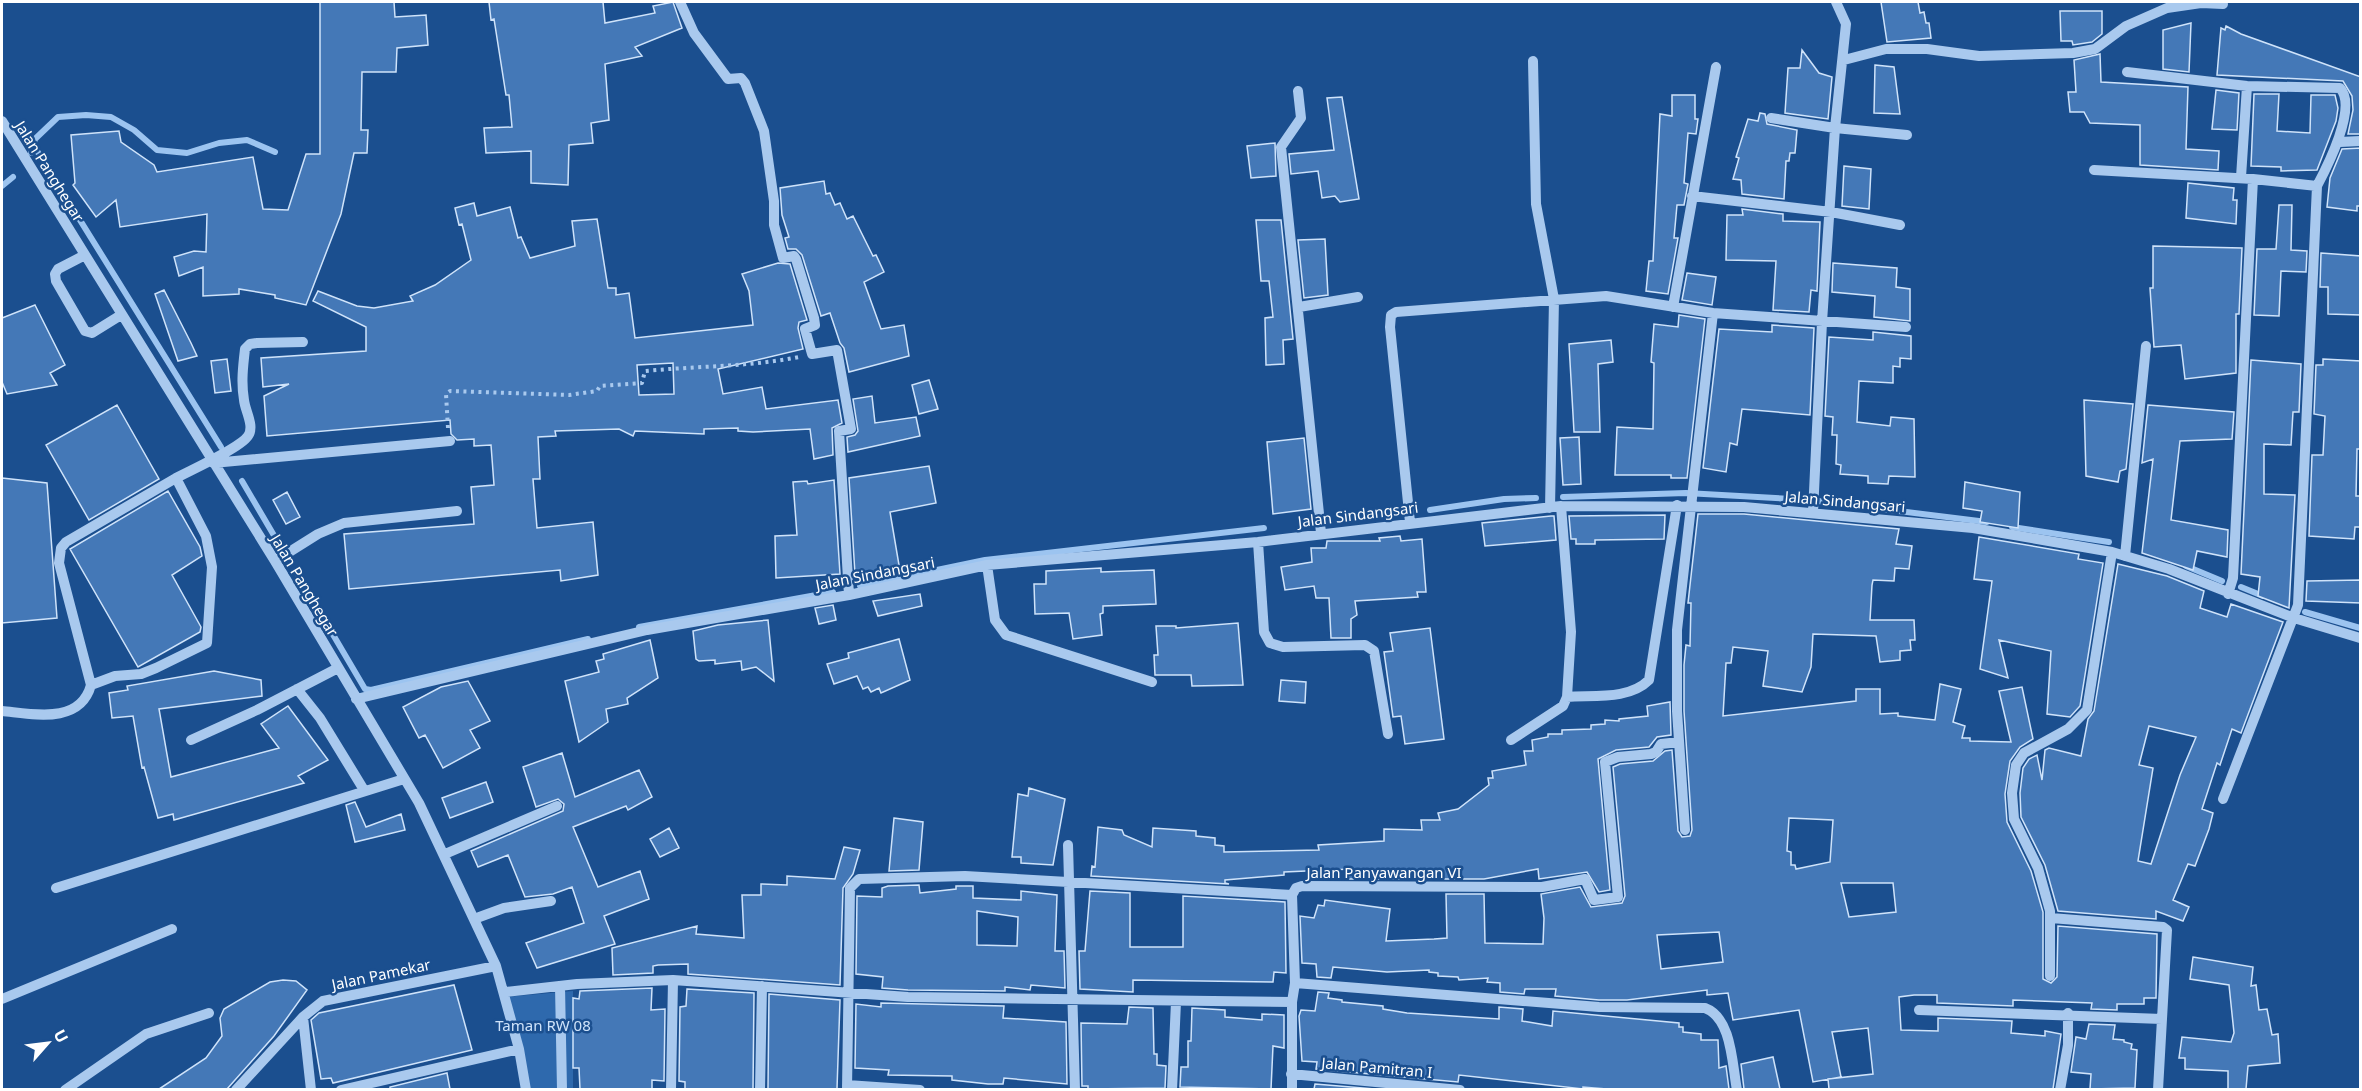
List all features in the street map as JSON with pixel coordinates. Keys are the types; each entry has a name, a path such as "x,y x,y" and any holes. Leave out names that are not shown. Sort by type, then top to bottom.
{"street":[{"path":"680,2 694,33 728,80 741,78 745,82 764,131 774,201 774,225 783,258 794,256 796,259 813,314 815,325 806,329 812,354 837,350 851,429 839,431 849,595"},
{"path":"1814,510 1822,322 1832,212 1835,128 1844,62 1846,24 1836,2"},
{"path":"1844,62 1886,49 1927,49 1979,56 2073,53 2095,49 2126,26 2167,8 2201,3 2223,4"},
{"path":"1511,741 1563,705 1567,697 1571,632 1556,507 1554,299 1536,204 1533,61"},
{"path":"1673,307 1716,67"},
{"path":"2127,72 2247,86 2340,88 2345,96 2340,142 2317,186 2298,605 2223,799"},
{"path":"2241,177 2247,86"},
{"path":"1298,91 1301,117 1281,147 1321,534"},
{"path":"1771,118 1835,128 1907,135"},
{"name":"Jalan Panghegar","path":"2,121 275,561 405,779 445,854 496,966 519,1049 526,1089"},
{"path":"2340,142 2361,141"},
{"path":"2094,170 2241,177 2317,186"},
{"path":"2228,594 2233,578 2253,179"},
{"path":"1692,196 1832,212 1900,225"},
{"path":"85,255 58,269 55,274 56,281 85,331 92,333 121,315"},
{"path":"1410,522 1390,327 1391,315 1403,310 1618,296 1713,313 1906,327"},
{"path":"1299,308 1358,297"},
{"path":"1685,830 1678,742 1677,630 1713,313"},
{"path":"2,711 42,715 72,709 84,703 91,685 59,563 61,548 66,542 176,478 212,461 249,435 251,425 244,400 245,349 250,344 303,342"},
{"path":"2125,556 2146,346"},
{"path":"212,461 449,441"},
{"path":"91,685 115,676 141,674 207,643 212,567 206,536 176,478"},
{"name":"Jalan Sindangsari","path":"356,699 647,630 849,595 987,565 1258,542 1410,522 1556,507 1677,506 1693,502 1814,510 1973,528 2112,552 2169,569 2294,618 2361,638"},
{"path":"1567,697 1629,693 1649,680 1677,506"},
{"path":"275,561 318,534 344,523 457,511"},
{"path":"1258,542 1264,632 1270,643 1283,647 1365,645 1374,651 1388,734"},
{"path":"2050,976 2048,950 2051,918 2038,868 2014,819 2013,793 2016,765 2024,753 2068,729 2087,710 2112,552"},
{"path":"987,565 995,620 1006,635 1152,682"},
{"path":"191,740 338,668"},
{"path":"297,689 320,718 364,790"},
{"name":"Jalan Panyawangan VI","path":"847,1087 850,888 859,879 965,876 1068,884 1292,895 1296,888 1302,886 1542,887 1585,879 1593,900 1613,899 1618,897 1619,892 1605,762 1618,757 1656,753 1660,744 1678,742"},
{"path":"56,888 405,779"},
{"path":"445,854 557,806"},
{"path":"1068,845 1075,1089"},
{"path":"1292,895 1295,983 1292,1002 1292,1089"},
{"path":"474,919 504,908 551,901"},
{"path":"2051,918 2163,927 2169,935 2158,1089"},
{"path":"2,999 172,928"},
{"name":"Jalan Pamekar","path":"236,1089 303,1017 323,1001 496,966"},
{"path":"505,992 560,986 673,980 908,997 1074,1001 1292,1002"},
{"path":"671,1089 673,980"},
{"path":"1295,983 1599,1007 1706,1008 1715,1012 1723,1021 1737,1089"},
{"path":"560,986 562,1089"},
{"path":"760,1089 762,986"},
{"path":"1172,1089 1176,1002"},
{"path":"1919,1010 2068,1013 2162,1019"},
{"path":"65,1089 146,1034 209,1013"},
{"path":"2060,1089 2068,1046 2068,1013"},
{"path":"303,1017 311,1089"},
{"path":"341,1089 519,1049"},
{"name":"Jalan Pamitran I","path":"1291,1074 1460,1089"},
{"path":"847,1087 921,1089"}],"path":[{"path":"449,441 448,392 569,395 597,391 600,386 642,383 645,371 698,366 747,366 812,354"}],"green space":[{"name":"Taman RW 08","path":"573,991 573,1089 525,1089 506,997"}],"building":[{"path":"320,2 394,2 395,17 426,15 428,45 397,48 396,72 362,72 361,130 368,130 367,153 354,153 341,214 306,305 275,298 275,295 239,289 239,294 203,296 203,267 179,276 174,257 194,251 206,252 207,214 120,227 116,200 96,217 73,185 75,183 71,135 119,131 121,142 154,165 157,172 253,157 263,209 288,210 306,154 320,154"},
{"path":"489,2 603,2 605,23 655,13 653,6 673,2 682,28 635,47 642,56 605,64 609,120 591,123 593,143 569,145 568,185 531,183 531,151 486,153 484,128 512,127 509,95 506,95 494,19 491,20"},
{"path":"1881,2 1918,2 1920,13 1924,12 1926,23 1929,23 1931,38 1887,42"},
{"path":"2060,11 2102,11 2102,34 2092,42 2073,45 2072,41 2061,41"},
{"path":"2191,23 2189,72 2163,69 2163,30"},
{"path":"2226,26 2241,34 2361,77 2361,134 2348,134 2353,110 2352,96 2343,81 2217,75 2221,28 2225,30"},
{"path":"1802,50 1819,73 1832,77 1828,119 1785,113 1788,68 1800,68"},
{"path":"2100,54 2101,82 2188,87 2186,149 2219,151 2218,170 2140,165 2140,125 2090,123 2084,112 2070,112 2068,92 2076,92 2074,60"},
{"path":"1875,65 1894,67 1900,114 1874,113"},
{"path":"2216,90 2239,93 2237,130 2212,129"},
{"path":"2254,94 2279,94 2277,131 2310,133 2311,95 2335,95 2338,108 2336,121 2317,170 2281,171 2281,167 2251,166"},
{"path":"1672,95 1695,95 1695,119 1698,119 1696,134 1688,133 1684,183 1688,184 1684,205 1677,205 1674,238 1678,238 1668,294 1646,291 1649,261 1653,261 1660,114 1672,116"},
{"path":"1342,97 1359,199 1340,202 1335,196 1322,198 1318,171 1291,174 1289,154 1334,150 1327,98"},
{"path":"1760,113 1765,114 1767,124 1797,130 1795,153 1790,153 1789,161 1786,161 1784,199 1742,194 1741,180 1733,179 1739,158 1736,157 1748,119 1758,121"},
{"path":"1275,143 1276,176 1251,178 1247,146"},
{"path":"2361,148 2361,206 2357,206 2357,211 2327,207 2330,178 2342,149"},
{"path":"1844,166 1871,169 1869,209 1842,206"},
{"path":"824,181 826,194 830,193 835,205 840,203 847,219 853,216 873,256 876,255 884,272 864,282 881,329 904,325 909,356 849,372 844,348 840,343 830,313 821,316 802,255 796,249 788,249 785,238 789,237 782,215 780,188"},
{"path":"2188,183 2234,188 2233,200 2237,200 2236,224 2186,218"},
{"path":"474,203 477,216 510,207 518,238 521,237 530,258 575,246 572,221 597,219 608,288 616,288 616,295 629,293 635,338 753,325 749,291 742,274 778,263 790,264 807,320 799,322 798,328 803,349 718,369 723,394 762,387 766,409 838,400 842,423 832,428 833,455 814,459 810,429 753,432 738,431 738,428 704,429 704,434 635,431 633,436 619,429 555,431 556,436 538,437 540,479 533,479 537,528 593,522 598,575 561,581 560,570 349,589 344,534 474,524 471,487 494,485 491,445 474,446 474,439 457,440 451,434 450,420 267,436 264,396 289,384 263,387 261,358 366,351 366,327 313,301 318,291 357,306 374,308 413,301 410,296 435,285 471,260 462,224 459,225 455,208","holes":["673,363 674,394 639,395 637,365"]},
{"path":"2279,205 2292,205 2291,250 2307,251 2306,272 2281,271 2279,316 2254,315 2257,249 2276,249"},
{"path":"1742,209 1783,214 1783,221 1820,222 1817,291 1811,290 1809,312 1773,310 1776,261 1726,260 1727,215 1743,215"},
{"path":"1256,220 1281,220 1293,339 1283,340 1284,364 1266,365 1265,318 1273,317 1269,281 1261,281"},
{"path":"1325,239 1328,295 1304,298 1298,240"},
{"path":"2153,246 2242,248 2239,314 2236,314 2236,373 2185,379 2181,345 2154,347 2150,288 2153,288"},
{"path":"2321,253 2361,256 2361,315 2328,314 2328,287 2320,287"},
{"path":"1833,263 1897,268 1896,287 1910,289 1910,321 1874,317 1875,296 1832,292"},
{"path":"1687,273 1716,277 1712,305 1682,300"},
{"path":"164,290 197,356 178,361 155,294"},
{"path":"35,305 65,365 50,373 57,385 7,394 2,382 2,318"},
{"path":"1679,315 1705,319 1687,478 1671,478 1671,475 1615,475 1617,427 1653,429 1654,363 1651,362 1654,324 1678,327"},
{"path":"1772,325 1814,328 1810,415 1742,409 1737,445 1730,443 1726,472 1703,468 1719,329 1772,332"},
{"path":"1873,332 1911,336 1911,359 1900,358 1900,367 1893,366 1893,383 1859,381 1857,422 1890,426 1891,417 1914,419 1915,477 1889,476 1888,484 1868,483 1868,476 1840,474 1841,465 1836,464 1837,435 1832,435 1833,417 1825,416 1829,337 1873,340"},
{"path":"1611,340 1613,362 1598,364 1600,432 1574,432 1569,344"},
{"path":"227,359 231,391 215,393 211,361"},
{"path":"2323,359 2361,361 2361,449 2357,449 2356,496 2361,496 2361,527 2355,527 2354,539 2309,536 2312,455 2323,455 2325,416 2314,414 2316,365 2323,365"},
{"path":"2251,360 2301,364 2299,412 2293,412 2291,445 2264,444 2264,494 2295,495 2289,608 2258,596 2260,577 2241,574"},
{"path":"929,380 938,409 919,414 912,385"},
{"path":"872,396 875,423 916,417 920,436 848,452 847,437 855,435 858,431 853,399"},
{"path":"2084,400 2133,404 2126,469 2120,471 2118,482 2086,476"},
{"path":"117,405 159,479 89,520 46,445"},
{"path":"2148,405 2234,412 2232,439 2180,441 2171,520 2228,530 2227,557 2197,551 2193,570 2142,553 2153,459 2142,463"},
{"path":"1579,437 1581,484 1563,485 1560,438"},
{"path":"1304,438 1311,509 1273,514 1267,442"},
{"path":"929,466 936,503 890,512 899,565 878,569 879,572 855,574 849,478"},
{"path":"2,478 47,483 57,618 2,623"},
{"path":"834,480 840,574 776,578 775,536 797,535 793,482 807,481 808,484"},
{"path":"1965,482 2020,492 2018,528 1980,522 1982,511 1963,508"},
{"path":"168,491 200,547 202,556 172,575 201,627 200,632 138,667 70,549"},
{"path":"287,492 300,517 286,524 273,500"},
{"path":"1698,514 1744,514 1899,529 1896,544 1912,546 1909,569 1895,568 1894,581 1873,580 1870,620 1914,620 1915,640 1910,640 1911,650 1900,651 1900,660 1880,662 1876,636 1813,634 1811,667 1802,692 1763,686 1768,651 1733,647 1731,663 1726,663 1723,716 1856,701 1856,689 1880,689 1880,714 1898,713 1898,716 1935,720 1940,684 1961,689 1953,722 1965,726 1962,738 1970,738 1970,741 2011,742 1999,691 2022,687 2033,739 2020,747 2010,761 2005,794 2007,822 2031,871 2043,912 2043,979 2051,983 2057,977 2058,926 2157,934 2156,998 2144,998 2144,1004 2117,1004 2117,1010 2091,1009 2092,1003 2013,1000 2013,1006 1937,1003 1937,995 1899,997 1901,1030 1938,1031 1938,1018 2012,1021 2011,1033 2045,1036 2045,1031 2061,1034 2053,1089 1829,1089 1828,1079 1813,1082 1799,1010 1733,1020 1728,993 1707,995 1707,990 1627,1000 1599,1000 1555,996 1556,989 1525,989 1524,994 1500,992 1500,983 1487,982 1488,978 1459,980 1458,977 1438,976 1438,973 1429,972 1429,970 1387,972 1333,967 1331,978 1317,977 1316,964 1302,963 1300,916 1314,918 1318,905 1324,906 1325,900 1390,909 1386,941 1447,938 1446,894 1484,894 1485,943 1543,944 1544,918 1541,894 1580,887 1591,907 1622,903 1625,896 1613,767 1620,764 1653,761 1665,751 1672,750 1678,831 1682,837 1690,836 1692,830 1684,711 1684,665 1686,645 1690,646 1691,603 1688,603","holes":["1789,818 1833,820 1830,862 1796,869 1795,865 1791,865 1791,852 1787,851","1841,883 1893,883 1896,912 1849,917","1719,932 1723,962 1661,969 1657,935","1868,1028 1873,1074 1833,1078 1841,1077 1832,1032"]},
{"path":"1665,515 1664,539 1595,540 1595,544 1576,544 1576,539 1571,539 1569,516"},
{"path":"1554,516 1556,540 1485,546 1482,523"},
{"path":"1400,536 1401,541 1422,539 1426,592 1417,592 1418,597 1355,601 1357,615 1351,619 1351,638 1331,638 1329,598 1316,598 1314,586 1285,590 1281,567 1312,562 1311,548 1326,548 1327,541 1380,541 1379,538"},
{"path":"1979,537 2079,554 2078,559 2103,563 2080,706 2070,717 2047,714 2051,651 1999,640 2008,678 1980,669 1992,581 1974,579"},
{"path":"2118,564 2167,576 2204,591 2200,608 2227,617 2231,604 2283,622 2241,733 2232,729 2220,765 2217,763 2202,809 2213,813 2209,829 2195,866 2188,864 2173,900 2189,907 2183,921 2156,911 2156,919 2058,911 2045,865 2021,817 2020,793 2023,768 2029,759 2037,755 2042,780 2045,750 2049,748 2081,756 2088,719 2094,711","holes":["2149,726 2196,737 2180,775 2151,864 2138,861 2153,768 2139,765"]},
{"path":"1101,568 1101,572 1154,570 1156,604 1103,606 1103,613 1100,614 1102,635 1073,639 1069,613 1035,614 1034,584 1046,584 1046,571"},
{"path":"2361,580 2361,603 2306,601 2307,581"},
{"path":"920,594 922,606 878,616 873,601"},
{"path":"833,605 836,620 819,624 815,608"},
{"path":"768,620 774,681 756,667 742,670 741,661 715,664 715,660 699,661 696,659 693,631 718,625"},
{"path":"1238,623 1243,685 1192,686 1191,675 1155,675 1154,655 1158,655 1156,626 1176,626 1176,628"},
{"path":"1430,628 1444,739 1405,744 1401,716 1393,717 1384,652 1393,651 1390,633"},
{"path":"899,639 910,680 881,693 879,688 871,692 868,687 863,689 857,676 834,684 827,664 849,658 848,653"},
{"path":"650,640 658,678 627,698 628,704 606,709 608,722 579,742 565,681 599,672 596,661 604,659 603,654"},
{"path":"214,671 261,680 262,696 159,709 171,777 279,748 261,724 288,706 328,760 298,776 304,783 174,820 173,814 158,818 144,767 142,768 133,716 112,718 109,693 128,690 127,686"},
{"path":"1281,680 1306,682 1305,703 1279,701"},
{"path":"468,681 490,721 470,730 480,748 443,768 425,735 419,738 403,707 441,687"},
{"path":"1670,702 1671,735 1657,737 1649,747 1616,750 1598,759 1610,890 1599,892 1587,872 1539,879 1538,869 1484,879 1348,879 1351,869 1284,872 1284,875 1225,880 1225,883 1229,884 1091,876 1092,866 1095,867 1098,827 1122,830 1124,835 1152,847 1153,828 1196,831 1196,836 1215,838 1215,845 1224,846 1224,852 1319,850 1318,845 1384,841 1384,829 1422,830 1421,820 1440,820 1438,813 1458,809 1489,785 1488,778 1493,778 1492,771 1526,765 1524,751 1533,751 1532,740 1548,737 1548,734 1562,734 1562,730 1591,729 1591,725 1605,724 1605,720 1619,721 1619,719 1648,716 1647,706"},
{"path":"562,753 575,797 639,770 652,797 628,810 626,806 573,827 598,887 640,871 649,899 604,916 615,944 537,968 526,943 584,923 572,887 553,894 525,897 508,855 478,867 471,851 563,811 564,804 558,799 536,807 523,767"},
{"path":"486,782 493,802 450,818 442,798"},
{"path":"1029,788 1065,799 1053,865 1021,863 1021,857 1012,857 1018,794 1028,796"},
{"path":"355,802 366,827 401,814 405,830 355,842 346,805"},
{"path":"894,818 923,822 919,870 889,871"},
{"path":"669,828 679,848 660,857 650,839"},
{"path":"844,847 860,850 853,874 843,888 840,985 688,974 688,964 653,966 653,973 613,975 612,948 697,926 696,934 744,938 742,895 761,895 761,884 787,885 787,876 835,879"},
{"path":"919,885 920,893 956,889 956,886 973,886 973,898 1021,900 1021,891 1057,895 1055,951 1064,951 1065,988 1031,985 1030,990 1005,987 1005,991 908,990 882,988 883,977 856,974 857,896 882,897 882,888","holes":["977,911 1018,917 1017,946 977,945"]},
{"path":"1090,891 1130,893 1130,947 1183,947 1183,896 1285,902 1286,973 1274,972 1273,982 1133,980 1133,992 1080,989 1079,951 1085,951"},
{"path":"2193,957 2253,967 2251,986 2256,985 2259,1010 2267,1009 2272,1035 2278,1034 2280,1063 2248,1066 2246,1089 2228,1089 2228,1071 2185,1069 2185,1058 2179,1058 2182,1037 2231,1042 2234,1033 2229,985 2190,979"},
{"path":"296,981 307,990 274,1036 227,1089 159,1089 206,1058 222,1036 220,1018 224,1009 270,982"},
{"path":"454,985 472,1050 333,1083 331,1078 321,1079 311,1020 319,1013"},
{"path":"652,988 651,1010 665,1009 664,1081 652,1080 652,1089 580,1089 579,1068 573,1068 573,998 579,999 580,991"},
{"path":"687,989 754,993 753,1089 685,1089 685,1082 679,1081 680,1007 686,1006"},
{"path":"1318,992 1329,993 1328,998 1342,1000 1342,1002 1383,1006 1383,1009 1407,1013 1499,1019 1499,1007 1523,1009 1522,1021 1552,1026 1553,1011 1679,1023 1679,1027 1683,1027 1683,1032 1701,1034 1701,1040 1718,1040 1719,1068 1726,1066 1729,1089 1583,1087 1583,1089 1459,1075 1458,1082 1316,1069 1317,1062 1302,1061 1299,1016 1301,1010 1315,1011"},
{"path":"769,994 840,1000 837,1089 768,1089"},
{"path":"881,1003 1004,1006 1003,1018 1066,1022 1067,1084 1004,1078 1003,1084 988,1084 952,1080 952,1076 888,1075 889,1070 855,1068 856,1004 881,1007"},
{"path":"1129,1007 1153,1008 1154,1054 1157,1054 1157,1065 1166,1066 1165,1088 1088,1089 1088,1086 1082,1086 1081,1023 1127,1024"},
{"path":"1192,1008 1225,1010 1225,1017 1262,1020 1262,1014 1284,1015 1284,1048 1273,1046 1271,1089 1180,1087 1181,1067 1188,1067"},
{"path":"2089,1024 2115,1025 2113,1039 2124,1040 2132,1044 2131,1049 2137,1050 2135,1088 2090,1089 2091,1074 2071,1072 2076,1037 2086,1039"},
{"path":"1773,1057 1780,1089 1744,1089 1741,1064"},
{"path":"447,1073 450,1089 390,1089 390,1087"},
{"path":"1315,1084 1375,1089 1314,1089"}],"waterway":[{"path":"31,153 35,139 58,117 86,115 111,117 134,130 157,150 187,153 219,143 247,140 275,152"},
{"path":"34,146 221,447"},
{"path":"2,186 13,177"},
{"path":"242,481 279,544"},
{"path":"1563,497 1686,493 1810,500 1987,522"},
{"path":"1430,510 1504,499 1536,498"},
{"path":"1344,519 1396,513"},
{"path":"2012,527 2109,542"},
{"path":"860,586 985,560 1264,528"},
{"path":"2186,566 2222,581"},
{"path":"298,575 365,689 371,690 588,639"},
{"path":"2241,587 2263,596"},
{"path":"639,627 833,592"},
{"path":"2305,612 2360,628"}]}
